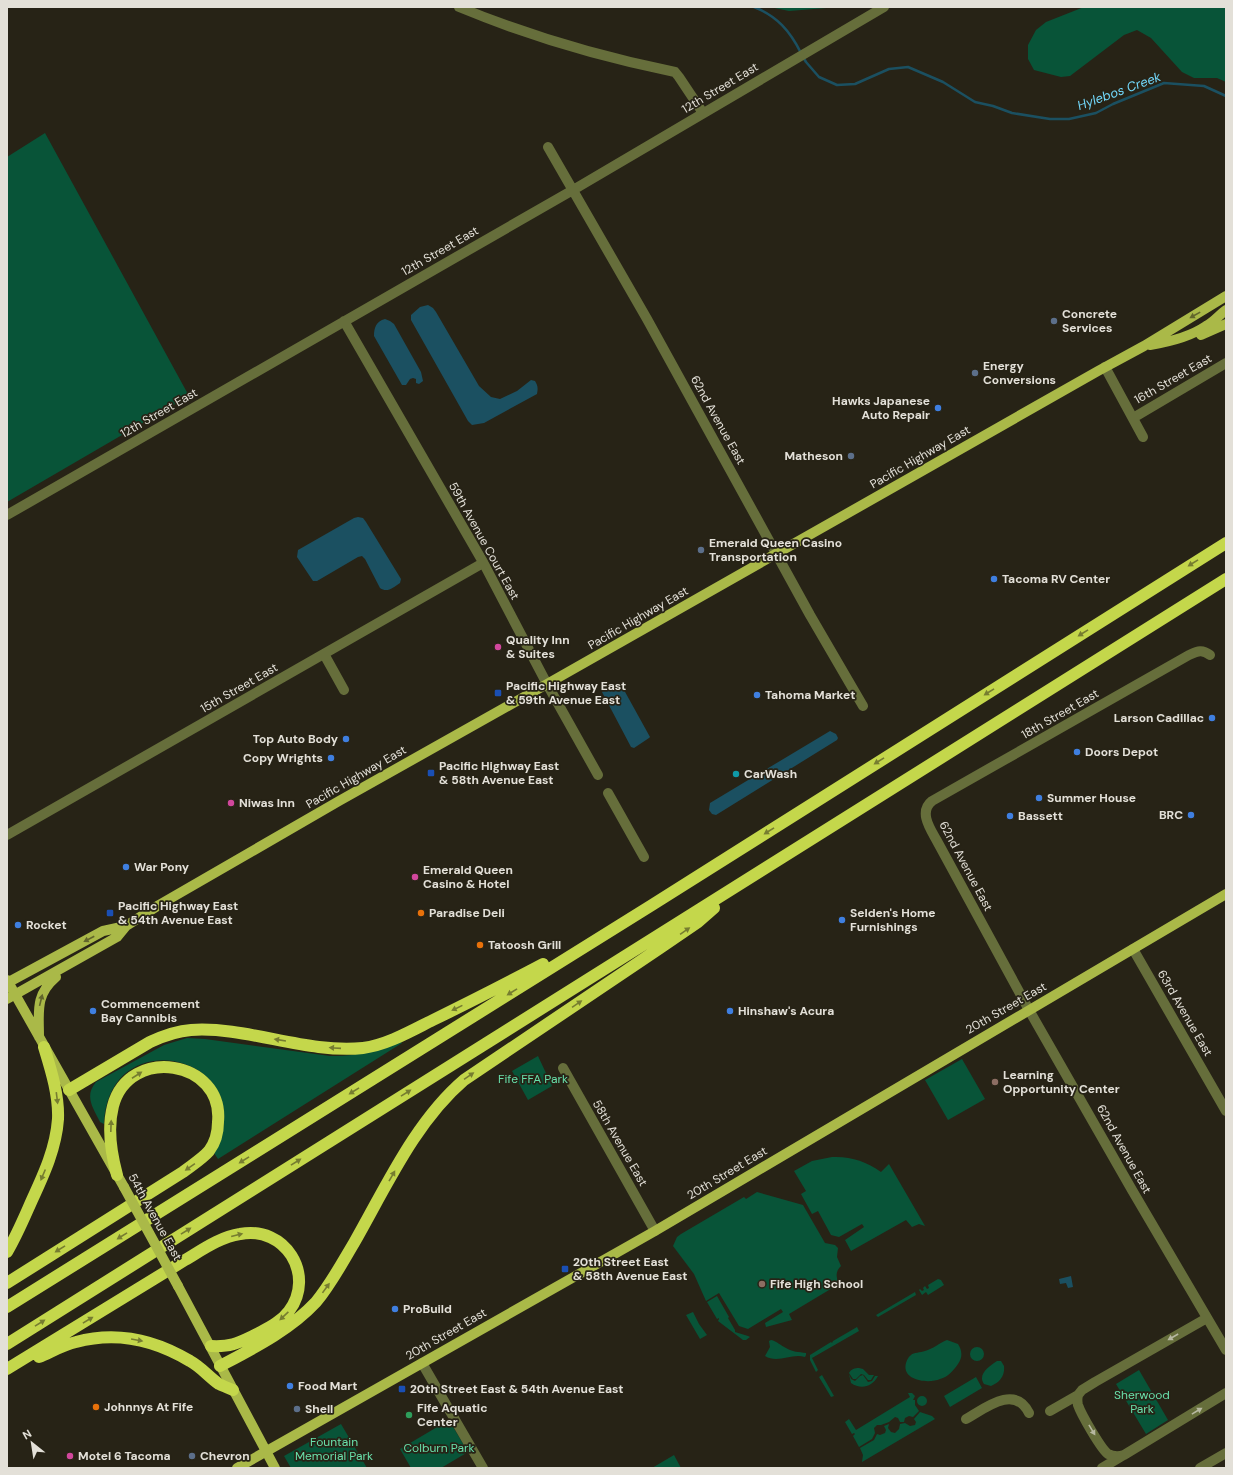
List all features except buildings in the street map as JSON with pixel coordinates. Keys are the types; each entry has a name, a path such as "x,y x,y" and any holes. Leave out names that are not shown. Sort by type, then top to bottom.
{"highway":[{"path":"7,1307 652,905 1226,542"},
{"path":"7,1344 1226,579"},
{"path":"220,1366 256,1348 298,1318 316,1302 328,1286 345,1258 414,1139 431,1114 452,1090 464,1080 698,922 746,881"},
{"path":"69,1090 164,1035 190,1030 228,1032 318,1046 361,1048 375,1046 411,1031 503,986 652,905"},
{"path":"7,1252 17,1235 44,1175 52,1153 54,1142 58,1118 56,1095 42,1043"},
{"path":"7,1283 183,1172 200,1160 210,1150 217,1134 218,1110 213,1096 203,1082 188,1072 171,1066 163,1066 143,1071 123,1086 113,1105 110,1127 113,1158 117,1175"},
{"path":"7,1371 212,1244 229,1236 246,1232 262,1233 271,1236 286,1248 296,1265 299,1283 294,1302 290,1310 283,1318 265,1330 234,1345 224,1347 211,1346"},
{"path":"7,1371 75,1342 96,1338 118,1337 140,1340 158,1345 176,1353 192,1362 218,1383 233,1390"}],"main road":[{"name":"Pacific Highway East","path":"11,997 117,936 126,926 159,905 339,801 1144,346 1226,296"},
{"name":"Pacific Highway East","path":"1144,346 1162,343 1204,328 1226,310"},
{"path":"1183,336 1206,333 1226,324"},
{"name":"20th Street East","path":"237,1468 655,1231 1226,894"},
{"name":"Pacific Highway East","path":"7,982 103,931 126,926"},
{"path":"42,1043 39,1005 43,992 47,984 73,962"},
{"name":"54th Avenue East","path":"7,982 11,997 42,1043 124,1187 211,1346 220,1366 275,1468"}],"street":[{"path":"459,7 517,30 580,50 675,72 703,113"},
{"name":"12th Street East","path":"7,515 573,190 884,7"},
{"name":"62nd Avenue East","path":"548,147 647,319 814,622 863,706"},
{"name":"59th Avenue Court East","path":"344,321 483,563 547,684 598,775"},
{"name":"16th Street East","path":"1132,418 1226,363"},
{"path":"1105,367 1143,437"},
{"name":"15th Street East","path":"7,835 483,563"},
{"name":"18th Street East","path":"926,809 932,801 1189,655 1198,651 1204,651 1210,655"},
{"path":"324,654 344,690"},
{"path":"608,793 644,857"},
{"name":"62nd Avenue East","path":"926,809 927,819 931,830 1029,1010 1226,1350"},
{"name":"63rd Avenue East","path":"1133,949 1226,1111"},
{"name":"58th Avenue East","path":"563,1068 655,1231"},
{"path":"1050,1412 1078,1395 1082,1390 1095,1382 1207,1318"},
{"path":"422,1363 484,1468"},
{"path":"1102,1468 1226,1393"},
{"path":"1078,1395 1077,1402 1080,1411 1104,1449 1112,1456 1119,1457 1124,1455"},
{"path":"966,1419 994,1403 1007,1399 1013,1399 1024,1405 1029,1414"},
{"path":"1200,1468 1226,1453"}],"green space":[{"path":"770,7 839,7 789,11"},
{"path":"1084,7 1226,7 1226,82 1217,78 1194,78 1182,72 1151,38 1137,30 1124,35 1070,76 1061,77 1034,70 1028,59 1028,45 1036,30 1046,22"},
{"path":"45,133 189,396 7,502 7,157"},
{"path":"187,1038 205,1039 330,1056 357,1054 401,1042 402,1043 218,1159 214,1153 224,1120 219,1093 203,1073 180,1062 154,1061 130,1070 112,1091 104,1124 100,1122 92,1107 90,1097 92,1087 96,1082 164,1045"},
{"name":"Fife FFA Park","path":"538,1056 552,1086 528,1100 512,1071"},
{"path":"962,1059 985,1099 948,1120 925,1080"},
{"path":"832,1157 845,1157 858,1160 881,1172 889,1164 925,1226 919,1224 912,1227 906,1220 851,1251 845,1240 864,1227 862,1224 839,1237 831,1235 818,1211 812,1214 801,1194 806,1191 794,1171 812,1161"},
{"path":"757,1192 803,1205 825,1243 835,1245 838,1248 837,1257 841,1266 837,1275 839,1284 789,1314 792,1320 766,1327 765,1323 783,1312 781,1309 748,1329 739,1326 719,1293 706,1301 694,1274 673,1246 677,1237 681,1234 744,1197 746,1199"},
{"path":"938,1279 941,1280 944,1285 928,1295 926,1292 922,1295 919,1290 920,1289 922,1291 924,1290 923,1288 925,1286 927,1289 929,1288 928,1285"},
{"path":"915,1292 916,1295 878,1317 876,1315"},
{"path":"717,1296 729,1317 728,1318 735,1332 750,1337 746,1340 743,1340 718,1321 719,1318 717,1319 707,1302"},
{"path":"693,1312 707,1335 700,1339 686,1315"},
{"path":"857,1327 859,1331 812,1358 818,1370 816,1372 810,1360 810,1355"},
{"path":"771,1340 796,1352 806,1353 806,1355 805,1357 795,1356 780,1359 765,1356 770,1347 769,1341"},
{"path":"947,1340 958,1344 961,1359 955,1369 946,1377 923,1381 917,1380 908,1374 906,1363 910,1356 914,1353 928,1350"},
{"path":"977,1347 982,1349 984,1354 982,1359 977,1361 972,1359 970,1354 972,1349"},
{"path":"997,1361 1001,1361 1004,1366 1004,1373 997,1383 991,1386 984,1384 982,1380 983,1374"},
{"path":"853,1369 863,1369 869,1375 874,1375 871,1380 868,1380 861,1374 856,1379 853,1379 849,1373"},
{"name":"Sherwood Park","path":"1139,1370 1168,1420 1146,1434 1116,1384"},
{"path":"849,1374 851,1379 855,1381 863,1375 868,1382 872,1381 875,1376 878,1376 873,1383 862,1387 851,1383"},
{"path":"822,1375 834,1396 831,1397 819,1377"},
{"path":"976,1377 982,1388 950,1407 944,1396"},
{"path":"908,1393 912,1393 915,1396 913,1400 915,1400 915,1405 919,1411 913,1417 909,1416 905,1418 904,1422 900,1422 898,1418 895,1417 889,1422 877,1425 874,1428 875,1433 872,1439 859,1447 853,1436 855,1434 852,1434 845,1422 849,1419 856,1430 910,1397"},
{"path":"920,1396 924,1396 927,1401 924,1406 920,1406 917,1403 917,1399"},
{"path":"920,1412 932,1416 935,1419 862,1462 863,1455 860,1448 874,1440 877,1434 880,1435 885,1433 886,1430 884,1426 889,1424 888,1428 891,1432 895,1433 899,1429 900,1424 905,1423 910,1426 915,1425 916,1422 914,1419"},
{"name":"Colburn Park","path":"449,1420 468,1452 441,1468 411,1468 400,1449"},
{"name":"Fountain Memorial Park","path":"341,1424 367,1468 291,1468 284,1456"},
{"path":"674,1455 681,1468 652,1468"}],"water":[{"path":"428,305 436,312 479,386 491,397 500,399 517,391 531,380 535,381 537,384 537,394 484,423 472,425 468,421 411,320 411,315 420,307"},
{"path":"385,319 394,324 421,372 423,381 419,384 416,383 416,379 413,378 410,379 406,385 402,385 374,336 376,325 379,321"},
{"path":"358,517 363,518 366,522 401,579 400,583 395,587 385,590 380,588 362,556 317,581 313,581 297,557 298,550"},
{"path":"611,685 624,690 650,737 634,748 631,747 602,692"},
{"path":"830,731 836,734 838,738 837,740 716,815 712,814 709,810 710,803"},
{"path":"1071,1276 1073,1287 1068,1288 1066,1283 1060,1284 1059,1279"}],"waterway":[{"name":"Hylebos Creek","path":"754,7 770,15 782,25 801,53"},
{"name":"Hylebos Creek","path":"803,57 819,77 837,85 855,84 889,69 908,67 943,82 975,102 993,106 1012,113 1050,119 1069,119 1096,113 1113,104 1164,83 1204,86 1226,96"}],"place":[{"name":"Concrete Services","path":"1054,321"},
{"name":"Energy Conversions","path":"975,373"},
{"name":"Hawks Japanese Auto Repair","path":"938,408"},
{"name":"Matheson","path":"851,456"},
{"name":"Emerald Queen Casino Transportation","path":"701,550"},
{"name":"Tacoma RV Center","path":"994,579"},
{"name":"Quality Inn & Suites","path":"498,647"},
{"name":"Pacific Highway East & 59th Avenue East","path":"498,693"},
{"name":"Tahoma Market","path":"757,695"},
{"name":"Larson Cadillac","path":"1212,718"},
{"name":"Top Auto Body","path":"346,739"},
{"name":"Doors Depot","path":"1077,752"},
{"name":"Copy Wrights","path":"331,758"},
{"name":"Pacific Highway East & 58th Avenue East","path":"431,773"},
{"name":"CarWash","path":"736,774"},
{"name":"Summer House","path":"1039,798"},
{"name":"Niwas Inn","path":"231,803"},
{"name":"BRC","path":"1191,815"},
{"name":"Bassett","path":"1010,816"},
{"name":"War Pony","path":"126,867"},
{"name":"Emerald Queen Casino & Hotel","path":"415,877"},
{"name":"Pacific Highway East & 54th Avenue East","path":"110,913"},
{"name":"Paradise Deli","path":"421,913"},
{"name":"Selden's Home Furnishings","path":"842,920"},
{"name":"Rocket","path":"18,925"},
{"name":"Tatoosh Grill","path":"480,945"},
{"name":"Commencement Bay Cannibis","path":"93,1011"},
{"name":"Hinshaw's Acura","path":"730,1011"},
{"name":"Learning Opportunity Center","path":"995,1082"},
{"name":"20th Street East & 58th Avenue East","path":"565,1269"},
{"name":"Fife High School","path":"762,1284"},
{"name":"ProBuild","path":"395,1309"},
{"name":"Food Mart","path":"290,1386"},
{"name":"20th Street East & 54th Avenue East","path":"402,1389"},
{"name":"Johnnys At Fife","path":"96,1407"},
{"name":"Shell","path":"297,1409"},
{"name":"Fife Aquatic Center","path":"409,1415"},
{"name":"Motel 6 Tacoma","path":"70,1456"},
{"name":"Chevron","path":"192,1456"}]}
